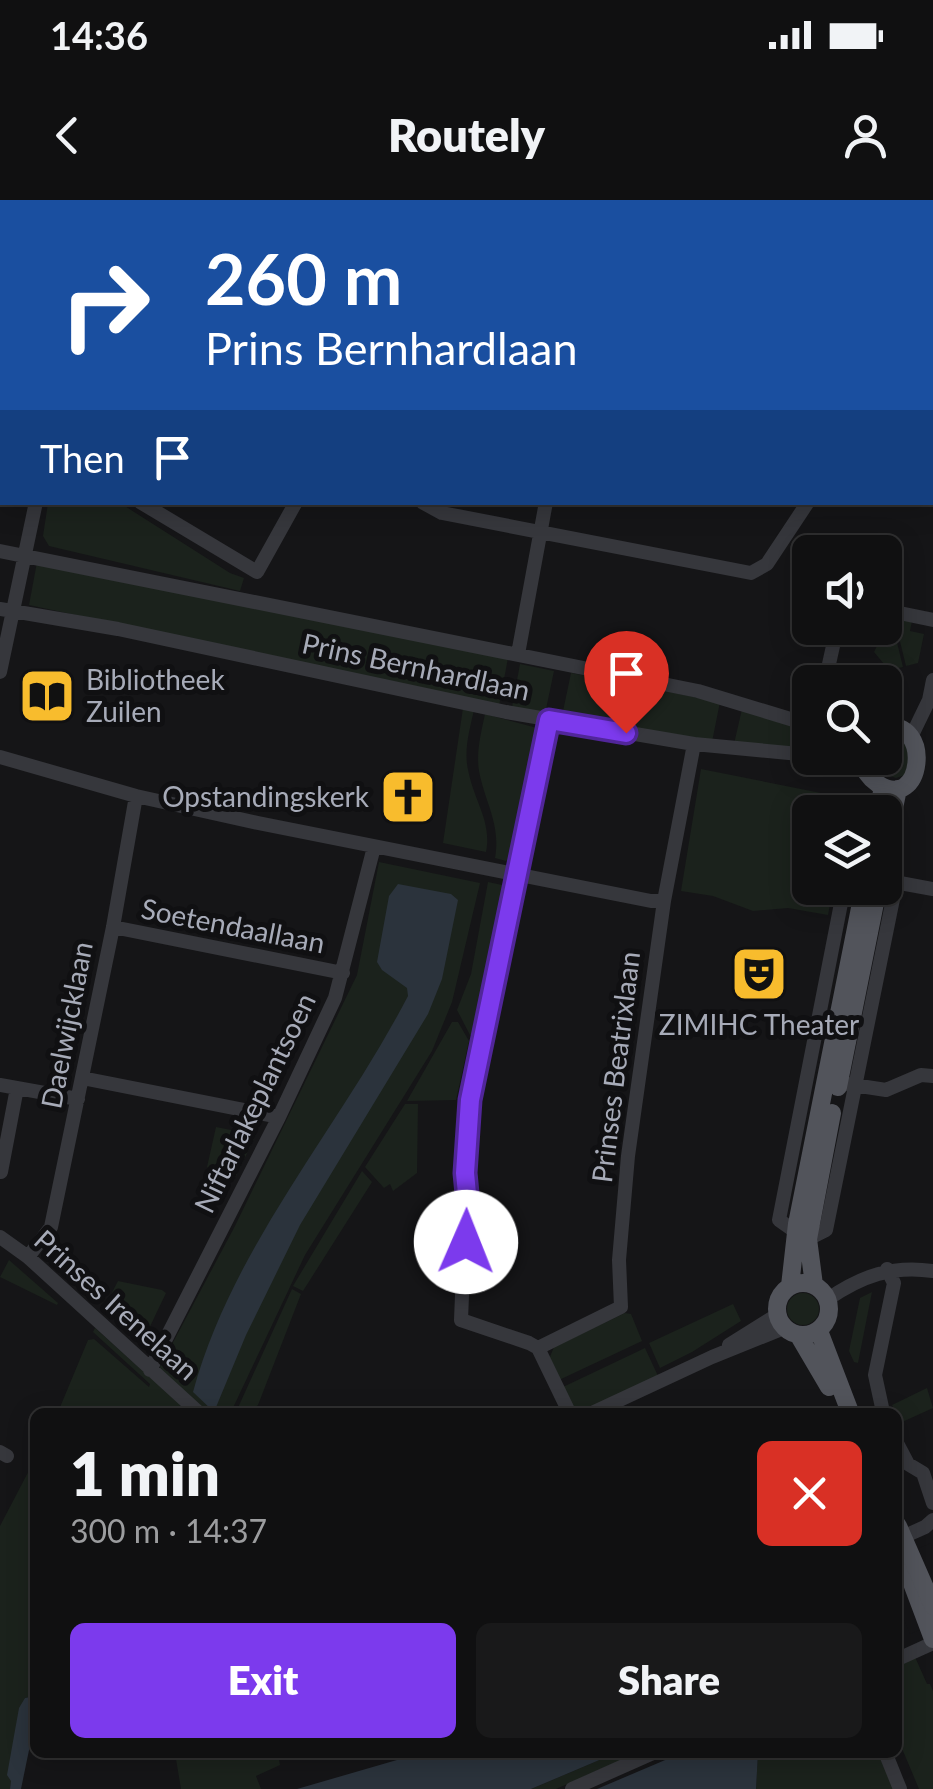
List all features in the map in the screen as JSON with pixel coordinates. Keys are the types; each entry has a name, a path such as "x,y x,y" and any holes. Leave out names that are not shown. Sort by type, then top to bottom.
{"main road":[{"path":"902,728 923,743 924,758 907,784"},
{"path":"840,1083 862,905"},
{"path":"838,1408 829,1386 787,1326 777,1304 790,1286 840,1083 875,905"},
{"path":"802,1236 814,1284 828,1298 827,1322 819,1331"},
{"path":"790,1286 814,1284"},
{"path":"787,1326 819,1331"},
{"path":"819,1331 848,1408"},
{"path":"902,1534 933,1606"},
{"path":"902,1553 933,1641"}],"street":[{"path":"0,672 7,610 35,505"},
{"path":"160,508 257,572 294,505"},
{"path":"427,505 442,513 751,573 760,570 806,505"},
{"path":"518,654 545,505"},
{"name":"Prins Bernhardlaan","path":"0,552 698,691 792,720"},
{"name":"Prins Bernhardlaan","path":"7,610 118,629 549,720 694,744 792,753"},
{"path":"902,614 933,620"},
{"path":"923,743 933,680"},
{"path":"549,720 468,1112 468,1204 461,1320 538,1348 567,1408"},
{"name":"Prinses Beatrixlaan","path":"538,1348 621,1307 619,1260 628,1156 664,901 694,744"},
{"path":"0,757 136,796 664,901"},
{"name":"Daelwijcklaan","path":"28,1257 51,1228 136,796"},
{"name":"Niftarlakeplantsoen","path":"150,1370 335,998 374,846"},
{"path":"933,890 900,883 895,889 840,1083 886,1090 921,1076 933,1076"},
{"path":"802,1236 779,1220 841,905"},
{"name":"Soetendaallaan","path":"113,927 343,973"},
{"path":"82,1078 279,1116"},
{"path":"0,1084 78,1099"},
{"path":"2,1172 17,1088"},
{"name":"Prinses Irenelaan","path":"0,1237 28,1257 193,1408"},
{"path":"828,1298 869,1275 887,1270 908,1267 933,1271"},
{"path":"882,1408 875,1375 894,1283 887,1270"},
{"path":"603,1408 787,1326"},
{"path":"902,1455 923,1473 933,1503"},
{"path":"914,1468 933,1461"},
{"path":"902,1540 933,1520"},
{"path":"902,1657 933,1641"},
{"path":"572,1789 641,1758"},
{"path":"887,1758 900,1789"}],"shaded area":[{"path":"48,505 123,505 244,578 240,591 49,546 43,536"},
{"path":"37,562 508,658 499,706 29,605"},
{"path":"902,619 912,621 910,631 924,634 918,663 906,666 901,645"},
{"path":"878,645 898,645 903,667 885,665 874,652"},
{"path":"520,664 554,671 545,714 512,707"},
{"path":"571,673 720,702 712,742 562,716"},
{"path":"463,708 474,710 467,766 485,822 486,852 443,843"},
{"path":"742,709 792,724 792,750 734,744"},
{"path":"485,714 541,729 516,857 506,861 495,858 494,824 479,771"},
{"path":"902,740 912,746 905,775 896,778 888,775 902,775"},
{"path":"701,769 831,795 792,795 792,905 830,905 828,915 788,908 753,911 713,896 681,891"},
{"path":"379,862 480,883 452,1002 432,1051 305,1255 233,1408 60,1408 88,1340 94,1339 149,1387 93,1332 95,1328 153,1380 235,1226 357,975"},
{"path":"488,882 507,886 478,1036 470,1035 457,1010 471,974"},
{"path":"398,884 451,894 458,900 442,979 428,1014 300,1225 246,1335 216,1408 210,1408 193,1392 234,1287 260,1237 408,996 407,988 377,962 389,896"},
{"path":"452,1022 458,1022 469,1041 456,1100 407,1101"},
{"path":"405,1104 418,1104 417,1173 393,1191 390,1184 384,1188 365,1167"},
{"path":"216,1127 256,1135 234,1180 207,1167"},
{"path":"362,1171 372,1182 303,1291 293,1286"},
{"path":"9,1260 58,1303 57,1305 0,1277"},
{"path":"118,1281 166,1293 144,1339 106,1304"},
{"path":"292,1289 301,1294 258,1405 238,1408"},
{"path":"872,1292 858,1363 849,1351 860,1298"},
{"path":"803,1293 814,1298 819,1309 814,1320 803,1325 792,1320 787,1309 792,1298"},
{"path":"733,1304 741,1321 660,1368 649,1343"},
{"path":"625,1313 631,1314 642,1341 559,1380 549,1359 554,1347"},
{"path":"645,1348 658,1376 589,1408 571,1405 563,1387"},
{"path":"927,1388 933,1408 902,1422 902,1408 892,1405"},
{"path":"30,1469 30,1697 25,1698 10,1789 0,1789 0,1526"},
{"path":"915,1657 933,1691 933,1789 919,1789 902,1749 902,1663"},
{"path":"30,1697 30,1745 21,1789 10,1789 7,1775 19,1708"},
{"path":"176,1758 279,1758 280,1765 256,1776 261,1789 181,1789"},
{"path":"404,1758 604,1758 531,1789 297,1789"},
{"path":"604,1758 626,1758 556,1789 531,1789"},
{"path":"670,1758 758,1758 756,1789 597,1789"},
{"path":"758,1758 880,1758 894,1789 756,1789"}],"pier":[{"path":"931,1543 933,1624 910,1634 902,1615 902,1555"}],"place":[{"name":"Bibliotheek Zuilen","path":"47,696"},
{"name":"Opstandingskerk","path":"408,797"},
{"name":"ZIMIHC Theater","path":"759,974"}],"route":[{"path":"466,1242 466,1125 549,720 626,733"}]}
